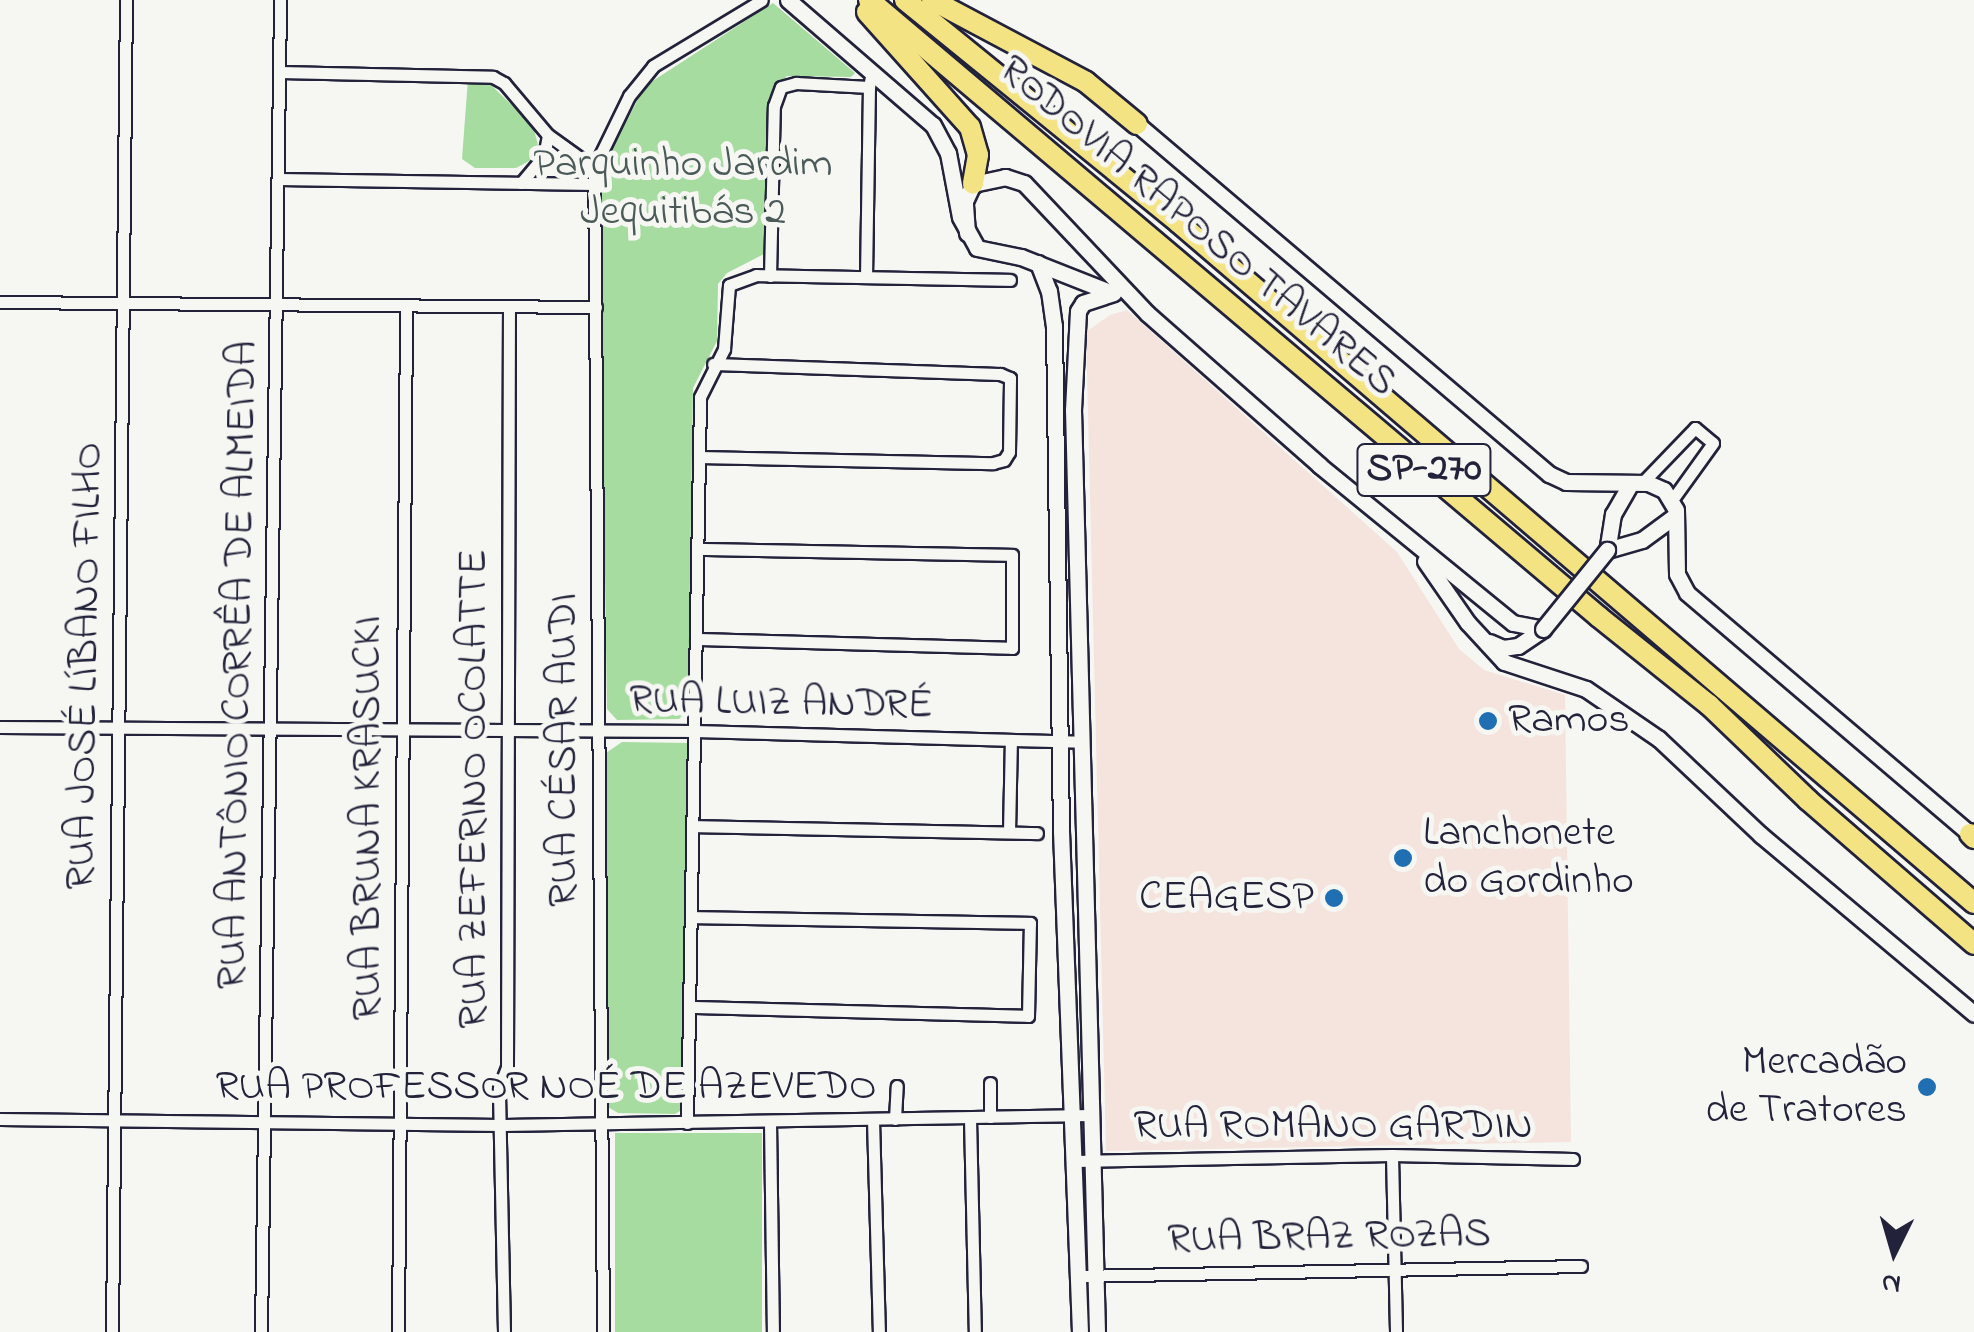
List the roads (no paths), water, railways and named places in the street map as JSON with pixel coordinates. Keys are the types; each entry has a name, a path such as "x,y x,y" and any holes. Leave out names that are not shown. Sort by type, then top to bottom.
{"highway":[{"path":"856,0 970,127 978,155 973,184"},
{"name":"RODOVIA RAPOSO TAVARES","path":"869,0 1598,618 1709,705 1808,800 1974,944"},
{"name":"RODOVIA RAPOSO TAVARES","path":"905,0 1179,223 1974,903"},
{"path":"932,0 1086,82 1137,124"}],"main road":[{"path":"788,0 871,80 942,138 967,232 986,252 1038,263 1113,293 1148,314"},
{"path":"1137,124 1549,474 1566,482 1637,482 1659,487 1674,507 1678,574 1686,593 1972,836"},
{"path":"967,232 964,207 973,184 1005,177 1036,191 1148,314 1414,546 1513,623 1543,629"},
{"path":"1038,263 1049,290 1054,326 1060,742 1074,1160 1097,1332"},
{"path":"1080,1332 1094,1161 1072,410 1075,321 1082,303 1113,293"},
{"path":"1485,640 1495,647 1518,646 1543,629 1607,550 1612,514 1637,482"},
{"path":"1607,550 1642,540 1674,507"},
{"path":"1414,546 1504,662 1586,688 1659,739 1761,835 1974,1014"}],"street":[{"name":"RUA JOSÉ LÍBANO FILHO","path":"112,1332 126,0"},
{"name":"RUA ANTÔNIO CORRÊA DE ALMEIDA","path":"261,1332 280,0"},
{"path":"280,72 493,77 504,82 548,134 594,168 629,96 653,66 762,0"},
{"path":"770,276 774,106 781,88 796,83 871,80 866,277"},
{"path":"520,182 544,156 548,134"},
{"name":"RUA CÉSAR AUDI","path":"594,168 603,1332"},
{"path":"278,179 593,184"},
{"path":"687,1123 700,397 713,364 724,349 729,285 740,278 770,276 1010,280"},
{"path":"0,302 596,307"},
{"name":"RUA BRUNA KRASUCKI","path":"398,1332 406,305"},
{"name":"RUA ZEFERINO OCOLATTE","path":"504,1332 499,1088 506,1067 508,306"},
{"path":"699,458 1004,460 1009,452 1010,378 1000,374 713,364"},
{"path":"1637,482 1695,428 1713,443 1674,507"},
{"path":"696,639 1012,648 1012,555 698,549"},
{"name":"RUA LUIZ ANDRÉ","path":"0,727 596,734 695,731 1082,742"},
{"path":"1009,832 1011,740"},
{"path":"694,826 1036,833"},
{"path":"691,1007 1028,1016 1030,923 692,917"},
{"path":"990,1082 990,1117"},
{"path":"895,1119 897,1086"},
{"name":"RUA PROFESSOR NOÉ DE AZEVEDO","path":"0,1119 500,1125 1092,1115"},
{"path":"970,1118 976,1332"},
{"path":"874,1120 878,1332"},
{"path":"770,1122 773,1332"},
{"path":"1392,1156 1396,1332"},
{"name":"RUA ROMANO GARDIN","path":"1074,1160 1392,1156 1573,1159"},
{"name":"RUA BRAZ ROZAS","path":"1087,1275 1581,1266"}],"place":[{"name":"Ramos","path":"1488,721"},
{"name":"Lanchonete do Gordinho","path":"1403,858"},
{"name":"CEAGESP","path":"1334,898"},
{"name":"Mercadão de Tratores","path":"1927,1087"}],"park label":[{"name":"Parquinho Jardim Jequitibás 2","path":"683,189"}]}
